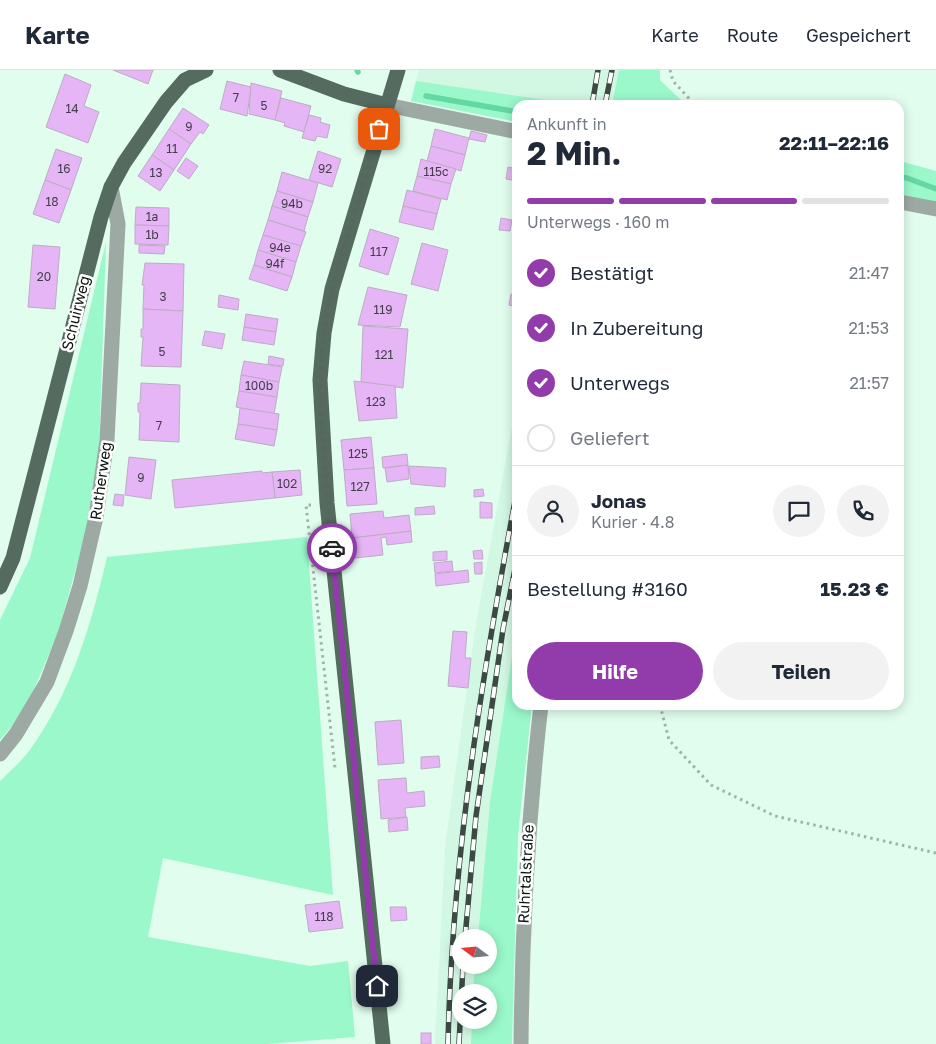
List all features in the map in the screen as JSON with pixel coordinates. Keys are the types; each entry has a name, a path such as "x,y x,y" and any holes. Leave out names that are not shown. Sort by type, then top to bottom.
{"main road":[{"name":"Schuirweg","path":"0,587 13,558 101,217 111,187 124,163 166,102 185,80 206,70"},
{"path":"280,70 344,94 387,105"},
{"path":"383,1044 327,503 320,380 324,333 332,288 398,70"}],"street":[{"path":"387,105 512,131"},
{"name":"Rutherweg","path":"0,754 16,734 47,682 80,586 96,517 107,440 118,234 111,187"},
{"path":"904,203 936,210"},
{"name":"Ruhrtalstraße","path":"520,1044 524,920 532,780 540,710"}],"path":[{"path":"670,70 673,81 691,100"},
{"path":"661,710 669,740 711,785 776,816 936,853"}],"shaded area":[{"path":"419,70 619,70 613,100 540,100 416,81"},
{"path":"512,426 512,656 490,802 479,929 452,929 452,974 474,974 474,984 452,984 452,1029 472,1029 471,1044 435,1044 445,847 476,624"}],"green space":[{"path":"619,70 660,70 660,80 681,100 613,100"},
{"path":"416,81 545,100 512,100 512,121 411,101"},
{"path":"904,162 936,171 936,205 904,199"},
{"path":"106,242 99,452 86,532 58,633 33,692 12,726 0,740 0,620 30,558"},
{"path":"307,537 333,895 163,858 148,937 310,966 348,961 355,1037 268,1044 0,1044 0,781 29,751 57,706 78,658 94,608 107,557"},
{"path":"512,656 512,710 531,710 518,835 512,1044 471,1044 472,1029 497,1029 497,984 474,984 474,974 498,974 498,929 479,929 490,802"}],"building":[{"path":"113,70 153,70 148,84"},
{"path":"65,74 91,85 84,106 99,112 88,143 46,127"},
{"path":"227,81 251,87 247,116 220,109"},
{"path":"251,83 282,91 275,120 249,114"},
{"path":"281,98 311,106 304,132 284,126 285,123 275,120"},
{"path":"183,108 209,125 203,134 200,132 191,144 169,129"},
{"path":"309,115 321,118 320,122 330,125 327,138 317,136 315,141 302,138"},
{"path":"169,129 191,144 174,170 152,155"},
{"path":"435,129 469,138 465,155 431,146"},
{"path":"471,131 487,135 485,142 469,139"},
{"path":"431,146 465,155 461,171 427,161"},
{"path":"56,149 82,158 71,190 45,180"},
{"path":"318,151 341,159 332,187 309,180"},
{"path":"152,155 174,170 160,191 138,176"},
{"path":"186,158 198,166 189,179 177,171"},
{"path":"421,159 456,169 451,184 417,176"},
{"path":"508,167 512,168 512,180 506,179"},
{"path":"282,172 318,183 313,202 277,191"},
{"path":"417,176 451,184 447,200 413,191"},
{"path":"45,180 71,190 59,223 33,214"},
{"path":"407,190 441,199 437,214 403,206"},
{"path":"277,191 313,202 308,217 272,206"},
{"path":"272,206 308,217 304,231 268,220"},
{"path":"403,206 437,214 433,230 399,222"},
{"path":"136,207 169,208 169,226 135,225"},
{"path":"501,218 512,220 510,231 499,230"},
{"path":"268,220 306,232 301,246 263,235"},
{"path":"135,225 169,226 168,245 135,244"},
{"path":"370,229 399,238 388,275 359,266"},
{"path":"263,235 301,246 296,262 258,250"},
{"path":"422,243 448,250 438,291 411,284"},
{"path":"33,245 60,247 55,309 28,307"},
{"path":"139,245 165,246 164,254 139,253"},
{"path":"258,250 296,262 292,277 254,265"},
{"path":"145,263 184,264 183,311 143,309 144,285 142,285"},
{"path":"254,265 292,277 287,291 249,279"},
{"path":"368,287 407,295 400,327 358,325"},
{"path":"511,294 512,294 512,306 509,305"},
{"path":"219,295 239,299 238,310 218,307"},
{"path":"143,309 183,311 181,367 141,366"},
{"path":"246,314 278,319 276,332 244,327"},
{"path":"363,326 408,329 403,388 361,382"},
{"path":"244,327 276,332 274,345 242,340"},
{"path":"205,331 225,334 222,349 202,345"},
{"path":"269,356 284,359 283,366 268,364"},
{"path":"244,361 282,367 279,382 241,375"},
{"path":"241,375 279,382 277,397 239,391"},
{"path":"354,381 395,386 397,418 359,421"},
{"path":"141,383 180,385 179,442 139,440 140,412 138,412 138,403 140,403"},
{"path":"239,391 277,397 274,414 236,407"},
{"path":"240,408 279,414 277,430 238,424"},
{"path":"238,424 277,430 274,446 235,439"},
{"path":"371,437 374,468 344,470 341,440"},
{"path":"407,454 408,465 383,468 382,457"},
{"path":"129,457 156,460 151,499 125,495"},
{"path":"408,465 409,479 387,482 385,468"},
{"path":"409,466 446,468 445,487 411,484"},
{"path":"374,468 377,504 347,506 344,470"},
{"path":"300,470 302,495 275,498 272,472"},
{"path":"262,471 262,473 272,472 275,498 175,508 172,480"},
{"path":"483,489 484,496 474,497 474,490"},
{"path":"115,494 124,495 123,506 113,505"},
{"path":"480,502 492,503 492,518 480,518"},
{"path":"434,506 435,514 415,515 415,508"},
{"path":"383,511 384,518 409,515 411,531 352,538 350,514"},
{"path":"411,531 412,542 387,545 386,537 381,538 383,555 355,558 352,538"},
{"path":"482,550 483,559 474,559 473,551"},
{"path":"447,551 447,560 433,561 433,552"},
{"path":"452,561 453,571 435,573 434,563"},
{"path":"482,562 482,574 475,574 474,563"},
{"path":"468,570 469,582 436,586 435,574"},
{"path":"453,631 467,632 465,658 471,658 468,688 448,686"},
{"path":"401,720 404,763 378,765 375,722"},
{"path":"439,756 440,767 421,769 421,757"},
{"path":"406,778 407,793 424,791 425,806 405,808 406,817 381,819 378,780"},
{"path":"407,817 408,830 389,832 388,820"},
{"path":"339,901 343,928 309,932 305,905"},
{"path":"390,907 406,907 407,920 391,921"},
{"path":"421,1033 431,1033 431,1044 421,1044"}],"waterway":[{"path":"426,96 512,111"},
{"path":"904,178 936,189"}],"railway":[{"path":"593,100 598,70"},
{"path":"606,100 612,70"},
{"path":"448,1044 456,903 471,763 512,518"},
{"path":"466,929 476,816 503,629 512,584"},
{"path":"459,1044 463,974"}],"way so far":[{"path":"332,548 327,503 320,380 324,333 332,288 379,129"}],"route":[{"path":"332,548 377,986"}]}
